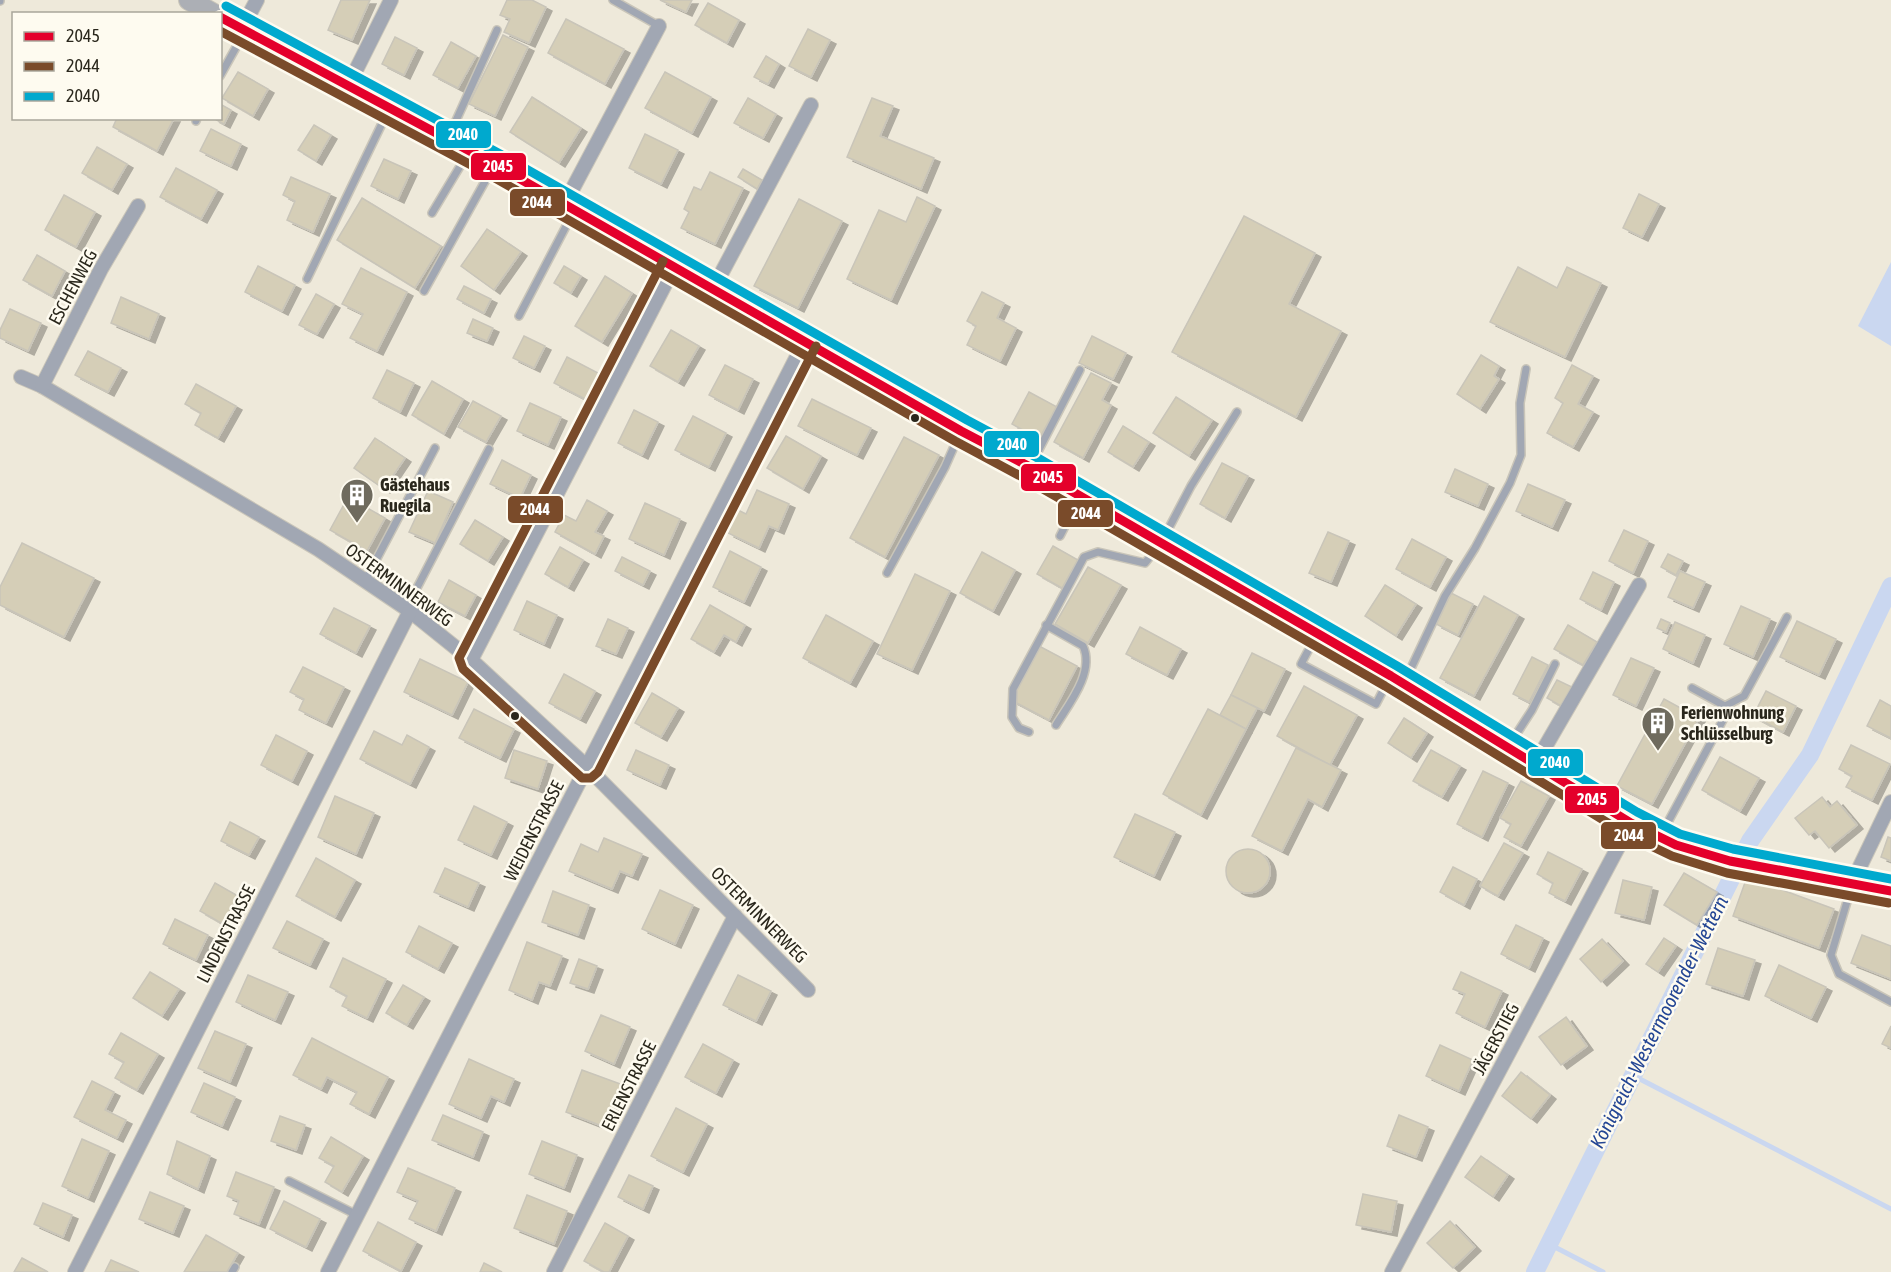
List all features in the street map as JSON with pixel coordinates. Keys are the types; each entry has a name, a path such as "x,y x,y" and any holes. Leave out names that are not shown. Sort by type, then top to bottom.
{"main road":[{"path":"189,0 210,12"},
{"path":"222,18 349,84 494,164 961,431 1030,467 1318,633 1631,823 1676,845 1737,862 1891,891"}],"street":[{"path":"244,29 257,0"},
{"path":"349,84 391,0"},
{"path":"569,208 659,26"},
{"path":"713,289 811,105"},
{"name":"ESCHENWEG","path":"42,386 101,269 138,206"},
{"path":"471,660 674,267"},
{"name":"WEIDENSTRASSE","path":"328,1272 805,342"},
{"name":"OSTERMINNERWEG","path":"21,377 42,386 318,549 408,610 471,660 587,767 808,990"},
{"path":"1534,766 1639,585"},
{"name":"LINDENSTRASSE","path":"75,1272 408,610"},
{"path":"1852,883 1891,802"},
{"name":"JÄGERSTIEG","path":"1392,1272 1631,823"},
{"name":"ERLENSTRASSE","path":"554,1272 735,916"}],"lane":[{"path":"613,0 659,26"},
{"path":"222,72 244,29"},
{"path":"448,139 497,30"},
{"path":"307,279 390,107"},
{"path":"432,213 469,151"},
{"path":"424,291 494,164"},
{"path":"519,316 569,208"},
{"path":"1318,633 1301,664 1376,704 1397,680 1475,548 1510,483 1521,455 1520,403 1526,369"},
{"path":"1030,467 1080,370"},
{"path":"1029,732 1019,728 1015,722 1011,699 1013,689 1084,557 1098,552 1145,563 1161,543 1191,486 1237,411"},
{"path":"886,573 945,467 961,431"},
{"path":"365,581 435,448"},
{"path":"408,610 489,448"},
{"path":"1060,536 1080,496"},
{"path":"1725,706 1744,696 1787,617"},
{"path":"1046,625 1083,646 1086,653 1083,676 1056,725"},
{"path":"1507,749 1532,710 1555,664"},
{"path":"1692,688 1725,706"},
{"path":"1660,837 1723,720 1725,706"},
{"path":"1852,883 1831,955 1839,974 1891,1002"},
{"path":"289,1181 357,1215"}],"water":[{"path":"1891,262 1891,346 1858,326"}],"building":[{"path":"341,0 370,0 352,40 328,30"},
{"path":"507,0 532,0 546,7 529,43 504,32 510,19 500,15"},
{"path":"660,0 692,0 686,12"},
{"path":"708,3 739,20 727,43 695,25"},
{"path":"566,19 624,49 605,84 548,53"},
{"path":"808,29 830,40 811,77 789,66"},
{"path":"503,35 528,47 495,116 469,104"},
{"path":"395,37 417,48 404,75 382,64"},
{"path":"451,42 476,56 458,88 433,75"},
{"path":"766,56 779,64 768,84 754,77"},
{"path":"238,72 268,89 253,116 222,98"},
{"path":"665,72 711,97 692,133 645,108"},
{"path":"532,97 581,128 559,163 510,132"},
{"path":"748,98 776,114 763,138 734,123"},
{"path":"872,98 893,106 880,136 934,158 921,189 847,157"},
{"path":"222,105 231,110 224,124 217,120 222,120"},
{"path":"116,120 173,120 157,151 113,127"},
{"path":"314,125 331,135 316,161 298,150"},
{"path":"211,129 241,144 231,166 200,151"},
{"path":"645,134 678,150 661,184 629,168"},
{"path":"97,147 127,164 112,190 82,173"},
{"path":"384,159 411,171 398,199 371,186"},
{"path":"176,168 217,190 201,219 160,197"},
{"path":"743,169 762,180 757,189 738,177"},
{"path":"710,172 743,188 715,244 681,228 689,212 684,209 694,187 701,190"},
{"path":"291,177 330,194 313,232 287,220 295,201 283,195"},
{"path":"1639,194 1659,204 1642,237 1623,228"},
{"path":"64,195 95,212 76,247 45,230"},
{"path":"917,197 935,206 891,300 847,279 879,210 906,222"},
{"path":"362,198 441,246 415,288 337,240"},
{"path":"799,199 842,221 798,308 754,286"},
{"path":"1244,216 1315,253 1289,304 1341,331 1296,417 1172,352"},
{"path":"487,229 521,252 494,290 461,266"},
{"path":"37,255 65,271 52,296 23,280"},
{"path":"258,266 295,285 282,311 245,292"},
{"path":"564,266 581,276 571,293 554,283"},
{"path":"1518,267 1557,288 1567,267 1601,283 1565,357 1490,322"},
{"path":"361,268 407,292 377,351 350,338 363,314 342,304"},
{"path":"605,276 632,293 602,342 575,326"},
{"path":"464,286 491,299 484,313 457,299"},
{"path":"982,292 1004,303 997,318 1016,328 1000,361 967,345 976,326 967,321"},
{"path":"316,294 334,304 317,334 299,325"},
{"path":"121,297 159,314 149,339 111,323"},
{"path":"10,309 41,323 28,351 0,338 0,330"},
{"path":"473,319 493,328 487,341 467,333"},
{"path":"671,330 699,346 678,382 650,366"},
{"path":"524,336 545,346 534,368 513,358"},
{"path":"1092,336 1126,353 1113,379 1079,363"},
{"path":"88,351 121,368 108,392 75,375"},
{"path":"1481,355 1499,366 1494,376 1499,379 1480,409 1457,394"},
{"path":"567,357 600,374 587,400 554,383"},
{"path":"725,365 753,379 738,410 709,395"},
{"path":"1572,365 1593,376 1578,404 1593,412 1573,447 1547,433 1563,403 1555,398"},
{"path":"387,370 414,383 400,412 373,398"},
{"path":"1091,373 1111,383 1102,400 1111,405 1083,458 1054,442"},
{"path":"432,381 463,399 444,434 412,415"},
{"path":"196,384 236,406 218,438 195,425 201,413 185,404"},
{"path":"1029,392 1057,407 1039,439 1012,424"},
{"path":"1176,397 1212,420 1189,456 1153,433"},
{"path":"812,399 871,428 857,455 798,426"},
{"path":"473,401 501,416 486,442 458,427"},
{"path":"530,403 561,417 548,445 517,431"},
{"path":"634,410 658,422 642,455 618,443"},
{"path":"693,416 726,433 709,467 675,450"},
{"path":"1123,426 1149,442 1133,467 1108,452"},
{"path":"786,436 821,456 803,489 767,468"},
{"path":"904,437 939,455 885,557 850,538"},
{"path":"375,438 405,458 384,489 354,468"},
{"path":"502,460 531,475 520,498 490,484"},
{"path":"1222,463 1248,476 1225,518 1200,504"},
{"path":"1455,469 1488,484 1478,506 1445,492"},
{"path":"1528,484 1565,500 1552,527 1516,511"},
{"path":"757,490 789,504 778,530 769,526 759,548 728,533 738,510 746,514"},
{"path":"428,491 453,502 435,543 409,532"},
{"name":"Gästehaus Ruegila","path":"348,497 385,518 367,551 330,530"},
{"path":"587,500 607,511 595,532 604,536 595,554 555,532 564,515 576,521"},
{"path":"645,503 680,519 664,555 629,539"},
{"path":"475,520 503,537 488,561 460,544"},
{"path":"1624,530 1648,541 1633,573 1609,561"},
{"path":"1328,532 1349,541 1331,582 1309,573"},
{"path":"1412,539 1446,557 1430,587 1396,569"},
{"path":"22,543 94,578 64,637 0,605 0,587"},
{"path":"1053,546 1078,560 1062,588 1037,574"},
{"path":"560,547 583,560 568,587 545,574"},
{"path":"730,551 761,567 744,602 713,587"},
{"path":"982,552 1015,570 993,611 960,593"},
{"path":"1668,554 1683,561 1676,575 1661,567"},
{"path":"622,557 650,571 643,585 615,571"},
{"path":"1088,567 1121,585 1088,643 1055,624"},
{"path":"1680,571 1705,582 1693,608 1668,597"},
{"path":"1593,572 1614,582 1601,610 1580,599"},
{"path":"915,574 950,591 912,670 877,654"},
{"path":"449,580 476,595 465,616 438,602"},
{"path":"1385,585 1416,604 1396,636 1365,616"},
{"path":"1451,593 1473,604 1458,635 1436,624"},
{"path":"1484,596 1518,615 1474,696 1440,678"},
{"path":"527,601 557,615 544,644 514,630"},
{"path":"710,605 745,625 736,642 724,635 714,652 691,639"},
{"path":"1741,606 1770,619 1753,657 1724,644"},
{"path":"334,608 370,626 356,653 320,634"},
{"path":"826,615 873,641 850,683 803,658"},
{"path":"608,619 628,628 616,654 596,646"},
{"path":"1661,619 1670,623 1666,632 1657,628"},
{"path":"1797,621 1836,639 1819,675 1780,657"},
{"path":"1675,622 1705,635 1693,663 1663,649"},
{"path":"1568,625 1597,642 1583,665 1554,649"},
{"path":"1140,627 1181,649 1167,675 1126,654"},
{"path":"1039,646 1077,666 1049,720 1011,700"},
{"path":"1252,653 1285,669 1264,711 1231,695"},
{"path":"1532,657 1548,665 1529,702 1513,694"},
{"path":"1631,658 1654,668 1636,706 1613,695"},
{"path":"420,659 468,682 452,715 404,692"},
{"path":"303,667 344,687 326,723 299,710 304,699 290,692"},
{"path":"564,674 595,691 580,719 549,703"},
{"path":"1557,680 1572,687 1563,707 1547,698"},
{"path":"1304,686 1357,715 1330,765 1277,736"},
{"path":"1766,691 1796,706 1783,732 1753,716"},
{"path":"652,693 678,708 661,737 635,723"},
{"path":"1231,695 1257,708 1246,729 1220,715"},
{"name":"Ferienwohnung Schlüsselburg","path":"1664,699 1699,718 1652,804 1617,786"},
{"path":"1880,700 1891,706 1891,738 1867,726"},
{"path":"474,709 514,729 500,758 459,738"},
{"path":"1208,709 1246,729 1201,815 1163,794"},
{"path":"1404,718 1427,733 1411,758 1388,743"},
{"path":"374,731 402,745 407,735 429,747 410,784 360,759"},
{"path":"276,735 307,751 292,781 261,765"},
{"path":"1851,745 1890,764 1872,800 1846,787 1852,776 1839,769"},
{"path":"1296,748 1341,770 1322,807 1308,799 1282,851 1252,836"},
{"path":"514,750 547,761 538,789 505,778"},
{"path":"636,750 669,765 660,785 627,770"},
{"path":"1431,750 1460,766 1442,797 1413,781"},
{"path":"1720,757 1759,778 1740,811 1702,790"},
{"path":"1483,771 1508,783 1482,837 1457,824"},
{"path":"1521,781 1549,796 1521,846 1504,837 1511,824 1500,818"},
{"path":"335,796 374,813 356,854 318,837"},
{"path":"1822,797 1830,807 1837,801 1857,825 1829,848 1815,831 1809,835 1795,818"},
{"path":"474,806 507,822 491,855 458,840"},
{"path":"1135,814 1175,832 1154,876 1114,857"},
{"path":"230,822 259,837 249,855 221,841"},
{"path":"1888,837 1891,838 1891,861 1881,857"},
{"path":"604,838 642,854 632,876 620,871 612,889 569,871 581,844 598,852"},
{"path":"1504,843 1523,853 1498,896 1480,886"},
{"path":"1248,849 1257,850 1264,855 1269,862 1269,880 1264,887 1257,892 1248,893 1239,892 1232,887 1227,880 1226,871 1227,862 1232,855 1239,850"},
{"path":"1548,852 1582,869 1565,901 1549,893 1553,883 1537,874"},
{"path":"316,858 355,880 335,917 296,896"},
{"path":"1453,867 1477,879 1464,905 1440,892"},
{"path":"445,868 479,883 468,907 434,892"},
{"path":"1684,873 1717,892 1697,925 1664,905"},
{"path":"1747,877 1834,909 1819,948 1733,916"},
{"path":"1623,880 1652,887 1644,920 1615,913"},
{"path":"215,883 238,896 223,924 200,911"},
{"path":"660,890 693,905 675,944 642,929"},
{"path":"553,891 589,905 578,935 542,922"},
{"path":"175,919 208,935 196,960 163,944"},
{"path":"287,921 323,939 310,965 273,948"},
{"path":"1516,925 1543,938 1529,968 1501,954"},
{"path":"419,926 452,943 438,969 406,952"},
{"path":"1862,935 1891,946 1891,979 1851,963"},
{"path":"1664,938 1676,946 1658,972 1646,964"},
{"path":"1602,939 1623,961 1601,982 1580,959"},
{"path":"527,942 562,956 550,986 539,982 532,1000 509,990"},
{"path":"1718,948 1755,960 1743,996 1706,984"},
{"path":"343,958 386,979 367,1018 342,1006 347,996 330,987"},
{"path":"579,959 597,966 588,989 570,983"},
{"path":"1779,965 1826,987 1811,1018 1765,996"},
{"path":"150,972 179,989 162,1016 133,998"},
{"path":"1461,972 1502,991 1485,1027 1456,1013 1465,994 1453,989"},
{"path":"248,975 288,992 275,1020 236,1002"},
{"path":"738,975 771,991 756,1021 723,1005"},
{"path":"403,985 424,997 407,1025 386,1013"},
{"path":"601,1015 630,1027 614,1064 585,1051"},
{"path":"1566,1017 1587,1046 1561,1065 1539,1037"},
{"path":"1891,1026 1891,1048 1882,1044"},
{"path":"215,1031 246,1044 230,1082 198,1068"},
{"path":"121,1033 158,1054 137,1090 115,1078 124,1062 109,1054"},
{"path":"312,1038 388,1077 369,1114 350,1104 357,1092 327,1077 321,1089 293,1075"},
{"path":"703,1044 733,1060 716,1093 685,1077"},
{"path":"1440,1045 1473,1060 1459,1091 1426,1076"},
{"path":"469,1059 514,1079 504,1102 491,1096 481,1118 449,1104"},
{"path":"582,1070 623,1085 607,1128 566,1112"},
{"path":"1521,1072 1550,1095 1531,1119 1502,1096"},
{"path":"92,1081 114,1092 105,1110 126,1120 117,1138 74,1117"},
{"path":"204,1083 235,1097 222,1126 191,1112"},
{"path":"676,1108 707,1124 683,1172 651,1156"},
{"path":"443,1115 483,1132 473,1157 432,1140"},
{"path":"1399,1115 1428,1127 1416,1157 1387,1146"},
{"path":"280,1116 305,1125 296,1150 271,1141"},
{"path":"331,1137 363,1156 342,1192 325,1182 334,1166 319,1158"},
{"path":"82,1139 109,1151 88,1198 62,1186"},
{"path":"177,1141 210,1156 198,1189 167,1174"},
{"path":"542,1141 577,1155 564,1188 529,1174"},
{"path":"1481,1156 1508,1175 1493,1197 1465,1177"},
{"path":"408,1168 455,1188 436,1231 409,1219 418,1201 397,1192"},
{"path":"236,1172 274,1187 259,1224 234,1214 239,1201 227,1196"},
{"path":"629,1175 653,1186 643,1209 618,1197"},
{"path":"150,1192 184,1206 173,1233 139,1219"},
{"path":"1363,1194 1397,1201 1391,1232 1356,1225"},
{"path":"527,1195 567,1211 554,1244 514,1228"},
{"path":"284,1201 320,1219 306,1247 270,1229"},
{"path":"43,1203 72,1215 63,1237 34,1224"},
{"path":"1450,1221 1475,1247 1453,1268 1427,1243"},
{"path":"378,1222 416,1242 401,1271 363,1251"},
{"path":"605,1223 628,1236 609,1272 604,1272 584,1261"},
{"path":"206,1235 238,1253 227,1272 184,1272"},
{"path":"22,1258 48,1272 14,1272"},
{"path":"111,1260 139,1272 105,1272"},
{"path":"484,1263 502,1272 480,1272"}],"waterway":[{"name":"Königreich-Westermoorender-Wettern","path":"1535,1272 1750,841 1810,755 1891,586"},
{"path":"1634,1076 1891,1209"},
{"path":"1549,1244 1603,1272"}],"transit line":[{"name":"2040","path":"226,6 500,154 1036,457 1397,666 1637,812 1680,834 1733,849 1891,879"},
{"name":"2045","path":"222,18 494,164 961,431 1030,467 1391,676 1631,823 1676,845 1730,861 1891,891"},
{"name":"2044","path":"222,32 488,174 955,441 1024,478 1385,686 1626,834 1672,856 1727,873 1889,903"},
{"name":"2044","path":"663,261 459,658 463,669 582,778 591,778 598,772 816,346"}],"place":[{"name":"Gästehaus Ruegila","path":"357,524"},
{"name":"Ferienwohnung Schlüsselburg","path":"1658,752"}]}
